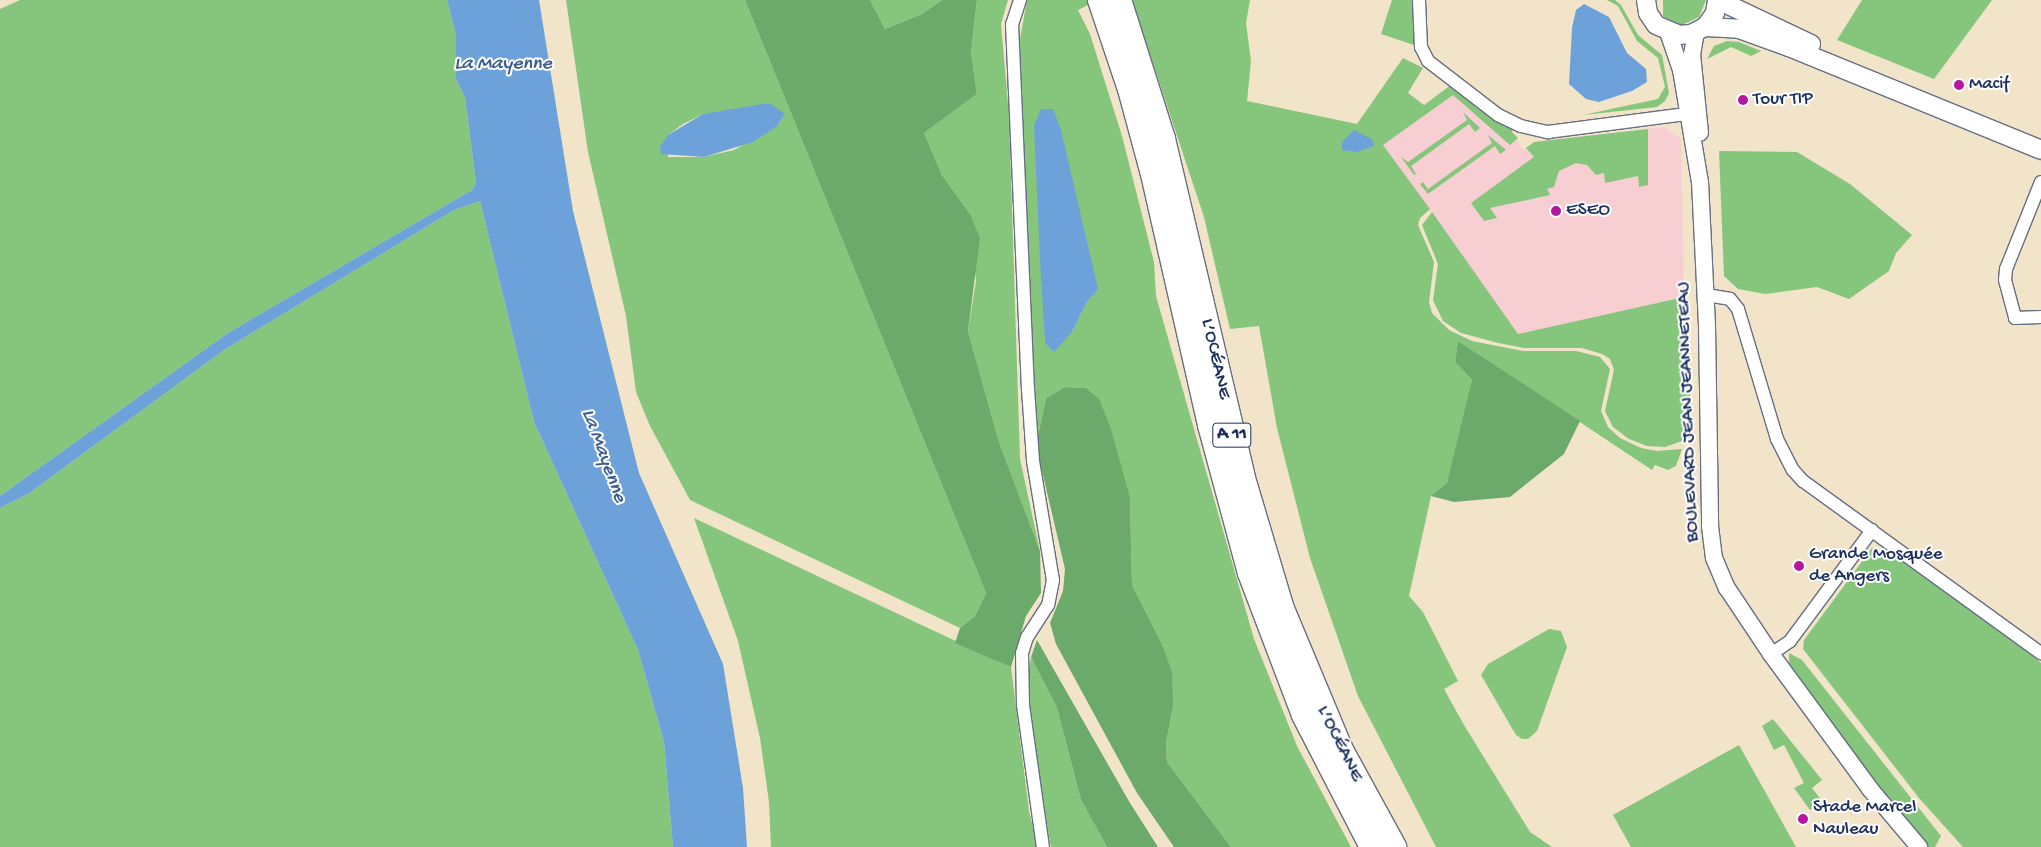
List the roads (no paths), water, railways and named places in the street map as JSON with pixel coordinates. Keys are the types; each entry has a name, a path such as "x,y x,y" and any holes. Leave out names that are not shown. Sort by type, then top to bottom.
{"highway":[{"name":"L’OCÉANE","path":"1112,6 1153,174 1210,425 1250,573 1304,715 1372,847"},
{"name":"L’OCÉANE","path":"1112,6 1164,139 1238,460 1282,609 1341,750 1394,847"}],"main road":[{"path":"1646,0 1654,22 1668,32 1685,35 1701,29 1739,29 1789,47 2041,150"},
{"path":"1701,29 1715,13 1718,0 1815,45 2041,137"}],"street":[{"path":"1020,0 1012,24 1028,389 1033,461 1053,580 1048,605 1027,637 1022,652 1023,705 1043,847"},
{"path":"1419,0 1421,47 1428,61 1498,115 1521,126 1548,132 1686,114"},
{"name":"BOULEVARD JEAN JEANNETEAU","path":"1697,154 1701,143 1692,54 1701,29"},
{"name":"BOULEVARD JEAN JEANNETEAU","path":"1668,32 1682,70 1686,114 1697,154 1706,295 1710,526 1714,558 1727,588 1771,654 1870,789 1919,847"},
{"path":"2041,182 2006,269 2007,289 2015,318 2041,318"},
{"path":"1706,295 1730,299 1738,308 1777,439 1793,470 1803,481 2041,653"},
{"path":"1771,654 1790,641 1872,530"}],"water":[{"name":"La Mayenne","path":"447,0 539,0 573,211 639,473 723,664 743,788 747,847 673,847 664,742 638,650 534,422 480,201 454,210 224,350 28,494 0,508 0,496 228,333 472,190 476,183 465,98 456,79 456,35"},
{"path":"1584,4 1609,17 1627,53 1646,69 1647,82 1632,91 1599,102 1586,99 1569,84 1572,28 1576,10"},
{"path":"769,103 785,114 777,126 753,142 704,157 661,154 660,147 668,135 703,114"},
{"path":"1041,109 1053,109 1061,130 1098,289 1087,302 1072,332 1054,352 1045,343 1040,260 1034,125"},
{"path":"1354,130 1372,139 1374,146 1357,152 1342,150 1342,142"}],"place":[{"name":"Macif","path":"1959,85"},
{"name":"Tour TIP","path":"1743,100"},
{"name":"ESEO","path":"1556,211"},
{"name":"Grande Mosquée de Angers","path":"1799,566"},
{"name":"Stade Marcel Nauleau","path":"1803,819"}]}
